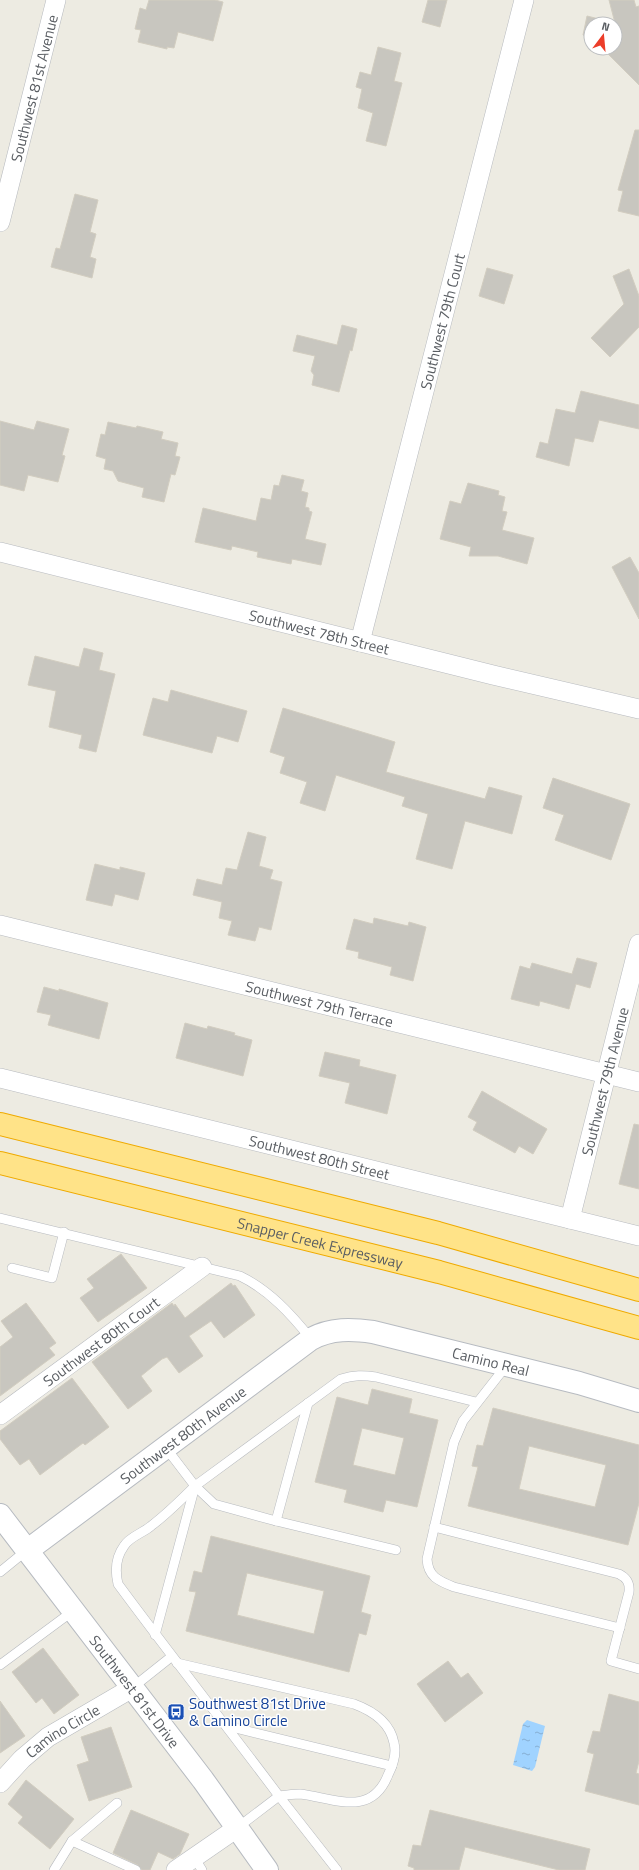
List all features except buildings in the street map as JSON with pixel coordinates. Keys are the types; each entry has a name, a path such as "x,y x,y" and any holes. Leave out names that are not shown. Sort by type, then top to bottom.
{"highway":[{"path":"0,1124 438,1233 639,1290"},
{"name":"Snapper Creek Expressway","path":"0,1163 439,1272 639,1328"}],"street":[{"name":"Southwest 81st Avenue","path":"0,222 56,0"},
{"name":"Southwest 79th Court","path":"360,642 524,0"},
{"name":"Southwest 78th Street","path":"0,552 360,642 639,709"},
{"name":"Southwest 79th Terrace","path":"0,925 639,1082"},
{"name":"Southwest 79th Avenue","path":"570,1219 639,944"},
{"name":"Southwest 80th Street","path":"0,1078 639,1236"},
{"name":"Southwest 80th Court","path":"0,1415 202,1267"},
{"name":"Southwest 80th Avenue","path":"28,1550 311,1338 318,1334 342,1330"},
{"name":"Camino Real","path":"342,1330 374,1332 579,1382 639,1401"},
{"name":"Southwest 81st Drive","path":"0,1515 203,1780 268,1870"},
{"name":"Camino Circle","path":"0,1782 22,1759 48,1737 132,1688"},
{"path":"176,1870 198,1863 237,1828"}],"lane":[{"path":"0,1218 64,1232 240,1276 259,1286 277,1302 311,1338"},
{"path":"12,1268 52,1278 64,1232"},
{"path":"507,1364 476,1402 463,1421 454,1442 427,1559 428,1567 436,1579 454,1587 620,1628"},
{"path":"337,1870 227,1726 174,1660 118,1584 116,1575 119,1554 124,1544 150,1527 195,1486 341,1379 363,1375 388,1379 476,1402"},
{"path":"276,1521 308,1403"},
{"path":"166,1448 195,1486 214,1504 276,1521 396,1550"},
{"path":"155,1635 195,1486"},
{"path":"434,1527 619,1574 628,1582 629,1587 620,1628 610,1662 639,1669"},
{"path":"0,1572 28,1550"},
{"path":"0,1665 74,1610"},
{"path":"132,1688 174,1660 366,1708 388,1726 393,1738 395,1754 384,1785 372,1798 362,1801 342,1802 299,1794 279,1796 237,1828"},
{"path":"227,1726 392,1766"},
{"path":"54,1870 72,1841 117,1803"},
{"path":"72,1841 136,1870"}],"water":[{"path":"527,1720 545,1726 535,1767 532,1771 513,1765 523,1724"}],"place":[{"name":"Southwest 81st Drive & Camino Circle","path":"176,1712"}]}
